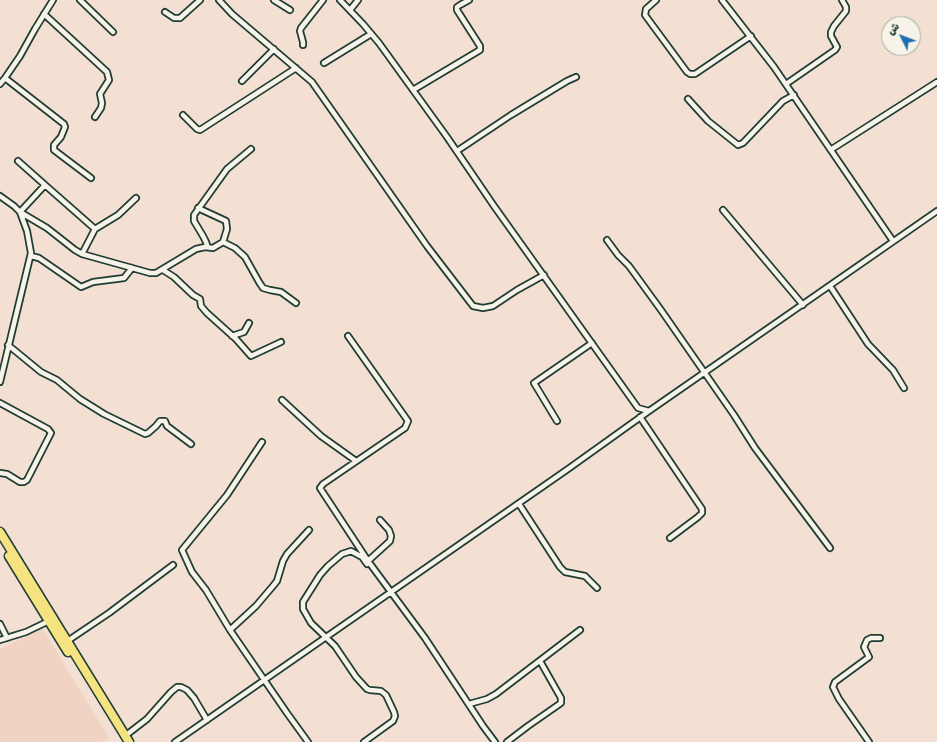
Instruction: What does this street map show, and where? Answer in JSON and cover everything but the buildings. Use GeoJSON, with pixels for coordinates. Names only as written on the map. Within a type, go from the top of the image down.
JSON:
{"type":"FeatureCollection","features":[{"type":"Feature","properties":{"kind":"highway"},"geometry":{"type":"LineString","coordinates":[[0,532],[65,643],[126,740]]}},
{"type":"Feature","properties":{"kind":"highway"},"geometry":{"type":"LineString","coordinates":[[0,542],[49,621],[65,643]]}},
{"type":"Feature","properties":{"kind":"street"},"geometry":{"type":"LineString","coordinates":[[0,84],[6,78],[20,56],[53,0]]}},
{"type":"Feature","properties":{"kind":"street"},"geometry":{"type":"LineString","coordinates":[[80,0],[113,32]]}},
{"type":"Feature","properties":{"kind":"street"},"geometry":{"type":"LineString","coordinates":[[165,12],[174,18],[180,18],[200,0]]}},
{"type":"Feature","properties":{"kind":"street"},"geometry":{"type":"LineString","coordinates":[[219,0],[232,14],[312,82],[423,241],[473,306],[483,308],[493,306],[513,292],[544,275]]}},
{"type":"Feature","properties":{"kind":"street"},"geometry":{"type":"LineString","coordinates":[[274,0],[290,10]]}},
{"type":"Feature","properties":{"kind":"street"},"geometry":{"type":"LineString","coordinates":[[303,45],[300,31],[301,28],[323,0]]}},
{"type":"Feature","properties":{"kind":"street"},"geometry":{"type":"LineString","coordinates":[[340,0],[372,34],[457,151],[638,408],[639,418],[702,509],[702,513],[698,517],[670,538]]}},
{"type":"Feature","properties":{"kind":"street"},"geometry":{"type":"LineString","coordinates":[[350,10],[358,0]]}},
{"type":"Feature","properties":{"kind":"street"},"geometry":{"type":"LineString","coordinates":[[413,90],[480,50],[480,46],[457,10],[457,7],[469,0]]}},
{"type":"Feature","properties":{"kind":"street"},"geometry":{"type":"LineString","coordinates":[[656,0],[646,9],[645,15],[690,74],[695,74],[751,36]]}},
{"type":"Feature","properties":{"kind":"street"},"geometry":{"type":"LineString","coordinates":[[722,0],[751,36],[794,95],[893,241]]}},
{"type":"Feature","properties":{"kind":"street"},"geometry":{"type":"LineString","coordinates":[[786,84],[835,50],[837,47],[831,36],[831,32],[846,12],[846,7],[842,0]]}},
{"type":"Feature","properties":{"kind":"street"},"geometry":{"type":"LineString","coordinates":[[44,14],[107,72],[109,80],[100,94],[102,104],[95,117]]}},
{"type":"Feature","properties":{"kind":"street"},"geometry":{"type":"LineString","coordinates":[[324,63],[372,34]]}},
{"type":"Feature","properties":{"kind":"street"},"geometry":{"type":"LineString","coordinates":[[242,81],[274,49]]}},
{"type":"Feature","properties":{"kind":"street"},"geometry":{"type":"LineString","coordinates":[[183,115],[200,130],[296,68]]}},
{"type":"Feature","properties":{"kind":"street"},"geometry":{"type":"LineString","coordinates":[[457,151],[511,115],[576,77]]}},
{"type":"Feature","properties":{"kind":"street"},"geometry":{"type":"LineString","coordinates":[[6,78],[64,124],[65,127],[63,132],[53,148],[91,178]]}},
{"type":"Feature","properties":{"kind":"street"},"geometry":{"type":"LineString","coordinates":[[832,149],[937,82]]}},
{"type":"Feature","properties":{"kind":"street"},"geometry":{"type":"LineString","coordinates":[[688,99],[708,121],[738,145],[743,143],[783,101],[794,95]]}},
{"type":"Feature","properties":{"kind":"street"},"geometry":{"type":"LineString","coordinates":[[205,247],[206,242],[193,218],[198,208],[227,169],[251,149]]}},
{"type":"Feature","properties":{"kind":"street"},"geometry":{"type":"LineString","coordinates":[[18,161],[95,229]]}},
{"type":"Feature","properties":{"kind":"street"},"geometry":{"type":"LineString","coordinates":[[20,212],[46,185]]}},
{"type":"Feature","properties":{"kind":"street"},"geometry":{"type":"LineString","coordinates":[[0,196],[20,212],[47,228],[69,246],[82,254],[156,273],[192,251],[205,247],[213,248],[223,242],[227,229],[226,221],[198,208]]}},
{"type":"Feature","properties":{"kind":"street"},"geometry":{"type":"LineString","coordinates":[[82,254],[95,229],[118,215],[136,198]]}},
{"type":"Feature","properties":{"kind":"street"},"geometry":{"type":"LineString","coordinates":[[723,210],[802,305]]}},
{"type":"Feature","properties":{"kind":"street"},"geometry":{"type":"LineString","coordinates":[[175,742],[519,504],[704,372],[937,211]]}},
{"type":"Feature","properties":{"kind":"street"},"geometry":{"type":"LineString","coordinates":[[0,382],[31,256],[27,231],[20,212]]}},
{"type":"Feature","properties":{"kind":"street"},"geometry":{"type":"LineString","coordinates":[[607,240],[618,255],[629,266],[665,315],[734,414],[755,448],[830,548]]}},
{"type":"Feature","properties":{"kind":"street"},"geometry":{"type":"LineString","coordinates":[[223,242],[235,248],[245,257],[254,270],[263,288],[281,292],[296,303]]}},
{"type":"Feature","properties":{"kind":"street"},"geometry":{"type":"LineString","coordinates":[[31,256],[39,258],[81,287],[93,282],[124,278],[132,268]]}},
{"type":"Feature","properties":{"kind":"street"},"geometry":{"type":"LineString","coordinates":[[162,270],[174,277],[193,295],[200,299],[202,306],[207,313],[251,356],[281,342]]}},
{"type":"Feature","properties":{"kind":"street"},"geometry":{"type":"LineString","coordinates":[[830,286],[868,344],[893,370],[904,388]]}},
{"type":"Feature","properties":{"kind":"street"},"geometry":{"type":"LineString","coordinates":[[232,336],[244,332],[248,328],[249,323]]}},
{"type":"Feature","properties":{"kind":"street"},"geometry":{"type":"LineString","coordinates":[[348,336],[408,421],[404,428],[323,484],[320,488],[368,561],[425,638],[495,742]]}},
{"type":"Feature","properties":{"kind":"street"},"geometry":{"type":"LineString","coordinates":[[557,421],[534,383],[592,343]]}},
{"type":"Feature","properties":{"kind":"street"},"geometry":{"type":"LineString","coordinates":[[8,345],[41,372],[57,380],[80,399],[104,414],[145,434],[148,433],[160,421],[165,421],[168,426],[191,444]]}},
{"type":"Feature","properties":{"kind":"street"},"geometry":{"type":"LineString","coordinates":[[282,400],[312,429],[356,461]]}},
{"type":"Feature","properties":{"kind":"street"},"geometry":{"type":"LineString","coordinates":[[0,403],[48,429],[51,433],[27,480],[20,482],[7,474],[0,473]]}},
{"type":"Feature","properties":{"kind":"street"},"geometry":{"type":"LineString","coordinates":[[638,408],[649,411]]}},
{"type":"Feature","properties":{"kind":"street"},"geometry":{"type":"LineString","coordinates":[[262,442],[227,495],[182,550],[192,572],[206,590],[230,630],[308,742]]}},
{"type":"Feature","properties":{"kind":"street"},"geometry":{"type":"LineString","coordinates":[[519,504],[560,567],[565,572],[585,576],[597,588]]}},
{"type":"Feature","properties":{"kind":"street"},"geometry":{"type":"LineString","coordinates":[[368,561],[390,541],[391,536],[389,530],[380,520]]}},
{"type":"Feature","properties":{"kind":"street"},"geometry":{"type":"LineString","coordinates":[[230,630],[256,606],[277,581],[283,561],[287,554],[309,530]]}},
{"type":"Feature","properties":{"kind":"street"},"geometry":{"type":"LineString","coordinates":[[364,742],[393,721],[395,716],[394,712],[384,692],[370,690],[367,688],[356,677],[335,646],[311,623],[303,609],[303,602],[324,570],[342,554],[351,551],[362,557],[391,593]]}},
{"type":"Feature","properties":{"kind":"street"},"geometry":{"type":"LineString","coordinates":[[65,643],[173,566]]}},
{"type":"Feature","properties":{"kind":"street"},"geometry":{"type":"LineString","coordinates":[[0,640],[26,632],[49,621]]}},
{"type":"Feature","properties":{"kind":"street"},"geometry":{"type":"LineString","coordinates":[[0,624],[6,638]]}},
{"type":"Feature","properties":{"kind":"street"},"geometry":{"type":"LineString","coordinates":[[469,704],[487,699],[580,630]]}},
{"type":"Feature","properties":{"kind":"street"},"geometry":{"type":"LineString","coordinates":[[869,742],[832,687],[835,682],[868,659],[869,655],[864,647],[867,640],[871,638],[880,638]]}},
{"type":"Feature","properties":{"kind":"street"},"geometry":{"type":"LineString","coordinates":[[507,742],[562,703],[561,698],[540,661]]}},
{"type":"Feature","properties":{"kind":"street"},"geometry":{"type":"LineString","coordinates":[[126,740],[177,687],[187,690],[194,698],[207,720]]}},
{"type":"Feature","properties":{"kind":"shaded area"},"geometry":{"type":"Polygon","coordinates":[[[43,629],[109,738],[101,742],[0,742],[0,649],[43,629]]]}}]}
